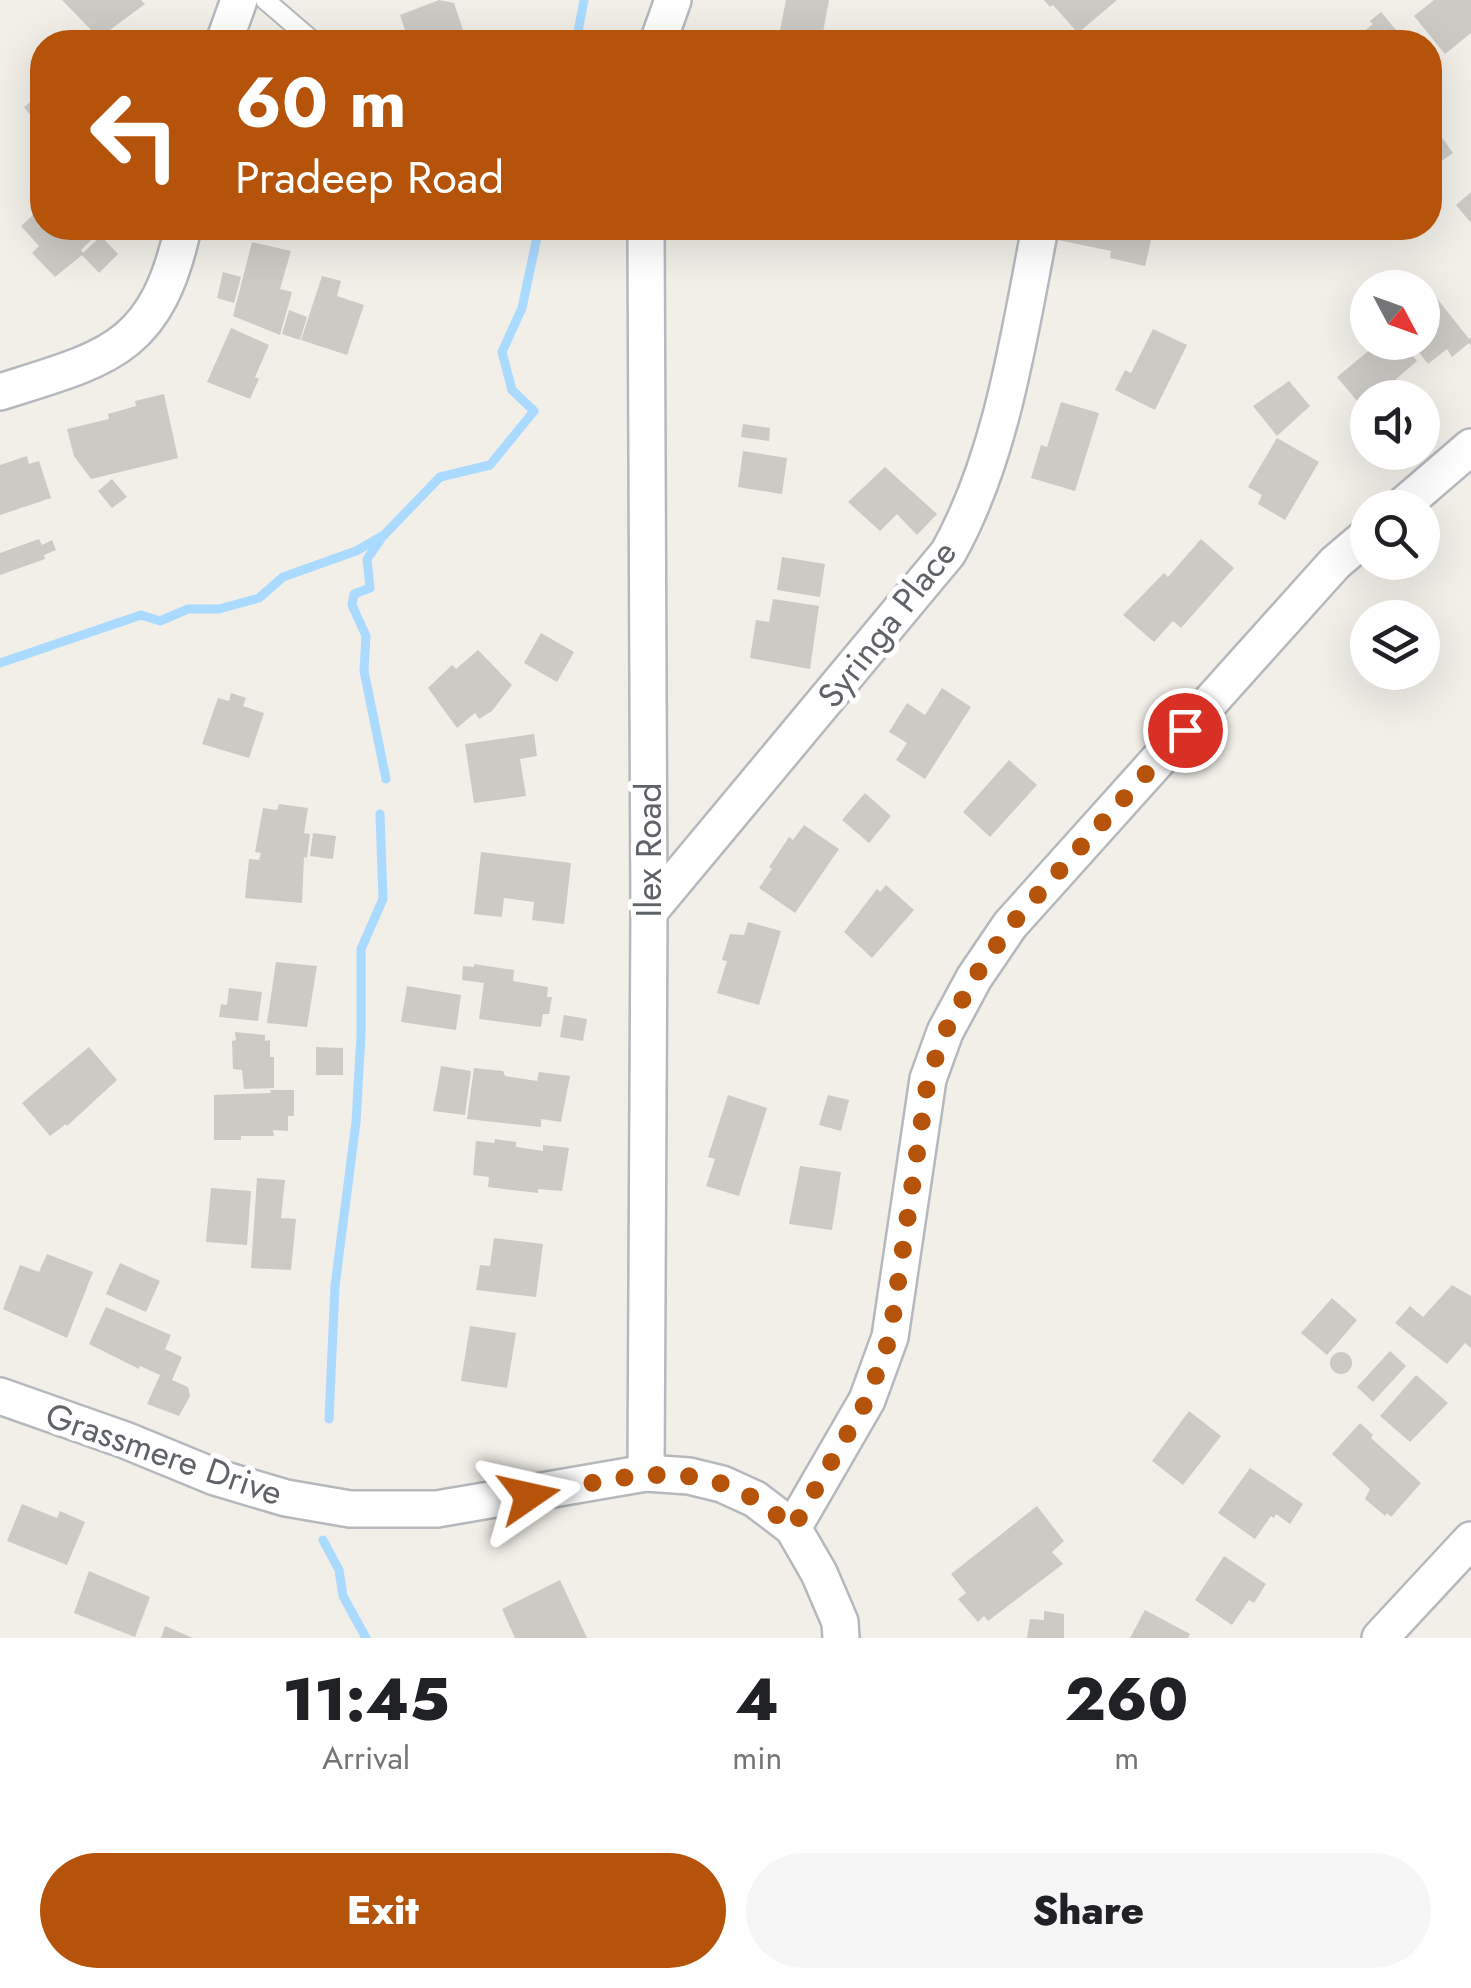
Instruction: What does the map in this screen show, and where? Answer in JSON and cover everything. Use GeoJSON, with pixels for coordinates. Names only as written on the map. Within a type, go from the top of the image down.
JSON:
{"type":"FeatureCollection","features":[{"type":"Feature","properties":{"kind":"street"},"geometry":{"type":"LineString","coordinates":[[228,30],[239,0]]}},
{"type":"Feature","properties":{"kind":"street"},"geometry":{"type":"LineString","coordinates":[[663,30],[674,0]]}},
{"type":"Feature","properties":{"kind":"street"},"geometry":{"type":"LineString","coordinates":[[0,392],[86,365],[115,351],[162,297],[179,240]]}},
{"type":"Feature","properties":{"kind":"street","name":"Ilex Road"},"geometry":{"type":"LineString","coordinates":[[646,240],[650,912],[646,1473]]}},
{"type":"Feature","properties":{"kind":"street","name":"Syringa Place"},"geometry":{"type":"LineString","coordinates":[[650,912],[948,553],[971,512],[985,471],[1038,240]]}},
{"type":"Feature","properties":{"kind":"street"},"geometry":{"type":"LineString","coordinates":[[1421,490],[1471,447]]}},
{"type":"Feature","properties":{"kind":"street"},"geometry":{"type":"LineString","coordinates":[[841,1638],[840,1622],[819,1573],[793,1528],[867,1400],[890,1337],[928,1079],[945,1032],[974,978],[1010,926],[1350,551]]}},
{"type":"Feature","properties":{"kind":"street","name":"Grassmere Drive"},"geometry":{"type":"LineString","coordinates":[[0,1396],[215,1477],[286,1498],[350,1510],[436,1509],[646,1473],[689,1476],[722,1484],[755,1499],[793,1528]]}},
{"type":"Feature","properties":{"kind":"street"},"geometry":{"type":"LineString","coordinates":[[1380,1638],[1471,1540]]}},
{"type":"Feature","properties":{"kind":"lane"},"geometry":{"type":"LineString","coordinates":[[265,0],[300,30]]}},
{"type":"Feature","properties":{"kind":"building"},"geometry":{"type":"Polygon","coordinates":[[[62,0],[141,0],[145,4],[110,30],[91,30],[62,0]]]}},
{"type":"Feature","properties":{"kind":"building"},"geometry":{"type":"Polygon","coordinates":[[[439,0],[454,3],[463,30],[405,30],[400,15],[439,0]]]}},
{"type":"Feature","properties":{"kind":"building"},"geometry":{"type":"Polygon","coordinates":[[[786,0],[829,0],[823,30],[780,30],[786,0]]]}},
{"type":"Feature","properties":{"kind":"building"},"geometry":{"type":"Polygon","coordinates":[[[1044,0],[1117,0],[1082,30],[1075,30],[1053,5],[1050,7],[1044,0]]]}},
{"type":"Feature","properties":{"kind":"building"},"geometry":{"type":"Polygon","coordinates":[[[1434,0],[1471,0],[1471,33],[1445,54],[1442,30],[1425,30],[1414,16],[1434,0]]]}},
{"type":"Feature","properties":{"kind":"building"},"geometry":{"type":"Polygon","coordinates":[[[1381,12],[1396,30],[1366,30],[1373,24],[1370,21],[1381,12]]]}},
{"type":"Feature","properties":{"kind":"building"},"geometry":{"type":"Polygon","coordinates":[[[1442,138],[1453,153],[1442,161],[1442,138]]]}},
{"type":"Feature","properties":{"kind":"building"},"geometry":{"type":"Polygon","coordinates":[[[1471,192],[1471,223],[1456,205],[1471,192]]]}},
{"type":"Feature","properties":{"kind":"building"},"geometry":{"type":"Polygon","coordinates":[[[30,218],[30,236],[21,226],[30,218]]]}},
{"type":"Feature","properties":{"kind":"building"},"geometry":{"type":"Polygon","coordinates":[[[34,240],[91,240],[81,250],[83,253],[97,240],[105,240],[118,254],[99,273],[82,255],[55,277],[32,253],[39,246],[34,240]]]}},
{"type":"Feature","properties":{"kind":"building"},"geometry":{"type":"Polygon","coordinates":[[[1058,240],[1151,240],[1145,266],[1110,258],[1111,251],[1058,240]]]}},
{"type":"Feature","properties":{"kind":"building"},"geometry":{"type":"Polygon","coordinates":[[[252,242],[291,251],[280,289],[292,292],[280,335],[233,316],[252,242]]]}},
{"type":"Feature","properties":{"kind":"building"},"geometry":{"type":"Polygon","coordinates":[[[223,272],[241,277],[234,303],[217,298],[223,272]]]}},
{"type":"Feature","properties":{"kind":"building"},"geometry":{"type":"Polygon","coordinates":[[[322,276],[341,281],[337,296],[364,305],[347,355],[301,340],[322,276]]]}},
{"type":"Feature","properties":{"kind":"building"},"geometry":{"type":"Polygon","coordinates":[[[1440,302],[1471,337],[1471,346],[1469,343],[1452,357],[1447,349],[1440,355],[1440,302]]]}},
{"type":"Feature","properties":{"kind":"building"},"geometry":{"type":"Polygon","coordinates":[[[289,310],[307,317],[300,340],[282,334],[289,310]]]}},
{"type":"Feature","properties":{"kind":"building"},"geometry":{"type":"Polygon","coordinates":[[[231,328],[269,345],[250,399],[207,382],[231,328]]]}},
{"type":"Feature","properties":{"kind":"building"},"geometry":{"type":"Polygon","coordinates":[[[1153,329],[1187,345],[1155,410],[1115,390],[1125,370],[1131,373],[1153,329]]]}},
{"type":"Feature","properties":{"kind":"building"},"geometry":{"type":"Polygon","coordinates":[[[1358,360],[1417,361],[1397,380],[1350,380],[1350,393],[1337,377],[1358,360]]]}},
{"type":"Feature","properties":{"kind":"building"},"geometry":{"type":"Polygon","coordinates":[[[1289,381],[1310,406],[1277,436],[1253,406],[1289,381]]]}},
{"type":"Feature","properties":{"kind":"building"},"geometry":{"type":"Polygon","coordinates":[[[164,394],[178,458],[91,479],[74,456],[67,429],[109,419],[108,414],[136,406],[135,401],[164,394]]]}},
{"type":"Feature","properties":{"kind":"building"},"geometry":{"type":"Polygon","coordinates":[[[1061,402],[1099,413],[1075,491],[1031,478],[1041,445],[1047,447],[1061,402]]]}},
{"type":"Feature","properties":{"kind":"building"},"geometry":{"type":"Polygon","coordinates":[[[743,424],[770,428],[769,441],[741,437],[743,424]]]}},
{"type":"Feature","properties":{"kind":"building"},"geometry":{"type":"Polygon","coordinates":[[[1277,438],[1319,462],[1285,520],[1258,504],[1262,495],[1248,487],[1277,438]]]}},
{"type":"Feature","properties":{"kind":"building"},"geometry":{"type":"Polygon","coordinates":[[[743,451],[787,458],[782,494],[738,487],[743,451]]]}},
{"type":"Feature","properties":{"kind":"building"},"geometry":{"type":"Polygon","coordinates":[[[27,456],[29,464],[39,461],[51,498],[0,515],[0,465],[27,456]]]}},
{"type":"Feature","properties":{"kind":"building"},"geometry":{"type":"Polygon","coordinates":[[[885,467],[937,514],[917,535],[897,514],[880,531],[848,502],[885,467]]]}},
{"type":"Feature","properties":{"kind":"building"},"geometry":{"type":"Polygon","coordinates":[[[112,479],[127,497],[112,508],[98,491],[112,479]]]}},
{"type":"Feature","properties":{"kind":"building"},"geometry":{"type":"Polygon","coordinates":[[[39,539],[42,545],[52,540],[56,550],[44,555],[45,559],[0,575],[0,553],[39,539]]]}},
{"type":"Feature","properties":{"kind":"building"},"geometry":{"type":"Polygon","coordinates":[[[1201,539],[1234,568],[1181,628],[1173,621],[1154,642],[1123,615],[1164,573],[1168,577],[1201,539]]]}},
{"type":"Feature","properties":{"kind":"building"},"geometry":{"type":"Polygon","coordinates":[[[782,557],[825,564],[820,597],[777,590],[782,557]]]}},
{"type":"Feature","properties":{"kind":"building"},"geometry":{"type":"Polygon","coordinates":[[[773,599],[819,606],[810,669],[750,658],[756,620],[769,622],[773,599]]]}},
{"type":"Feature","properties":{"kind":"building"},"geometry":{"type":"Polygon","coordinates":[[[541,633],[574,652],[557,682],[524,663],[541,633]]]}},
{"type":"Feature","properties":{"kind":"building"},"geometry":{"type":"Polygon","coordinates":[[[478,650],[512,685],[492,711],[479,719],[475,713],[457,728],[428,688],[452,665],[456,669],[478,650]]]}},
{"type":"Feature","properties":{"kind":"building"},"geometry":{"type":"Polygon","coordinates":[[[942,688],[971,707],[925,779],[896,760],[907,743],[889,732],[907,703],[925,715],[942,688]]]}},
{"type":"Feature","properties":{"kind":"building"},"geometry":{"type":"Polygon","coordinates":[[[231,693],[246,698],[243,706],[264,713],[249,758],[202,744],[218,698],[229,701],[231,693]]]}},
{"type":"Feature","properties":{"kind":"building"},"geometry":{"type":"Polygon","coordinates":[[[534,734],[537,756],[520,759],[526,796],[474,803],[465,744],[534,734]]]}},
{"type":"Feature","properties":{"kind":"building"},"geometry":{"type":"Polygon","coordinates":[[[1009,760],[1037,785],[990,837],[963,812],[1009,760]]]}},
{"type":"Feature","properties":{"kind":"building"},"geometry":{"type":"Polygon","coordinates":[[[865,793],[891,816],[869,843],[842,820],[865,793]]]}},
{"type":"Feature","properties":{"kind":"building"},"geometry":{"type":"Polygon","coordinates":[[[279,804],[308,808],[304,833],[310,834],[307,858],[304,857],[302,903],[245,898],[249,859],[259,860],[261,853],[255,852],[263,808],[277,810],[279,804]]]}},
{"type":"Feature","properties":{"kind":"building"},"geometry":{"type":"Polygon","coordinates":[[[804,825],[839,849],[795,913],[759,888],[789,837],[793,840],[804,825]]]}},
{"type":"Feature","properties":{"kind":"building"},"geometry":{"type":"Polygon","coordinates":[[[313,833],[336,836],[333,859],[310,856],[313,833]]]}},
{"type":"Feature","properties":{"kind":"building"},"geometry":{"type":"Polygon","coordinates":[[[481,852],[571,863],[564,924],[532,920],[534,902],[504,898],[502,917],[474,914],[481,852]]]}},
{"type":"Feature","properties":{"kind":"building"},"geometry":{"type":"Polygon","coordinates":[[[886,885],[914,910],[872,958],[844,932],[877,889],[880,892],[886,885]]]}},
{"type":"Feature","properties":{"kind":"building"},"geometry":{"type":"Polygon","coordinates":[[[748,922],[781,931],[759,1005],[717,993],[730,934],[744,935],[748,922]]]}},
{"type":"Feature","properties":{"kind":"building"},"geometry":{"type":"Polygon","coordinates":[[[276,962],[317,966],[307,1027],[267,1023],[276,962]]]}},
{"type":"Feature","properties":{"kind":"building"},"geometry":{"type":"Polygon","coordinates":[[[463,966],[514,970],[513,981],[548,987],[547,997],[552,997],[549,1014],[543,1014],[541,1027],[479,1019],[484,983],[462,980],[463,966]]]}},
{"type":"Feature","properties":{"kind":"building"},"geometry":{"type":"Polygon","coordinates":[[[407,986],[461,995],[456,1030],[401,1022],[407,986]]]}},
{"type":"Feature","properties":{"kind":"building"},"geometry":{"type":"Polygon","coordinates":[[[229,988],[262,992],[258,1021],[219,1017],[221,1004],[227,1005],[229,988]]]}},
{"type":"Feature","properties":{"kind":"building"},"geometry":{"type":"Polygon","coordinates":[[[564,1015],[587,1019],[583,1041],[560,1037],[564,1015]]]}},
{"type":"Feature","properties":{"kind":"building"},"geometry":{"type":"Polygon","coordinates":[[[235,1032],[265,1035],[265,1041],[270,1040],[274,1088],[244,1089],[242,1070],[233,1069],[235,1032]]]}},
{"type":"Feature","properties":{"kind":"building"},"geometry":{"type":"Polygon","coordinates":[[[89,1047],[117,1080],[67,1126],[50,1136],[22,1103],[89,1047]]]}},
{"type":"Feature","properties":{"kind":"building"},"geometry":{"type":"Polygon","coordinates":[[[316,1047],[343,1048],[343,1075],[316,1075],[316,1047]]]}},
{"type":"Feature","properties":{"kind":"building"},"geometry":{"type":"Polygon","coordinates":[[[441,1066],[471,1071],[465,1115],[433,1111],[441,1066]]]}},
{"type":"Feature","properties":{"kind":"building"},"geometry":{"type":"Polygon","coordinates":[[[474,1068],[537,1081],[539,1072],[570,1076],[561,1122],[541,1119],[541,1127],[467,1119],[474,1068]]]}},
{"type":"Feature","properties":{"kind":"building"},"geometry":{"type":"Polygon","coordinates":[[[270,1090],[294,1090],[294,1116],[288,1116],[288,1131],[273,1130],[274,1136],[214,1140],[214,1095],[271,1093],[270,1090]]]}},
{"type":"Feature","properties":{"kind":"building"},"geometry":{"type":"Polygon","coordinates":[[[728,1095],[767,1108],[739,1196],[706,1186],[715,1159],[708,1157],[728,1095]]]}},
{"type":"Feature","properties":{"kind":"building"},"geometry":{"type":"Polygon","coordinates":[[[828,1095],[849,1100],[841,1131],[819,1125],[828,1095]]]}},
{"type":"Feature","properties":{"kind":"building"},"geometry":{"type":"Polygon","coordinates":[[[495,1139],[543,1151],[543,1145],[569,1148],[562,1191],[538,1189],[538,1193],[488,1187],[489,1177],[473,1175],[476,1141],[494,1143],[495,1139]]]}},
{"type":"Feature","properties":{"kind":"building"},"geometry":{"type":"Polygon","coordinates":[[[800,1166],[841,1172],[832,1230],[789,1224],[800,1166]]]}},
{"type":"Feature","properties":{"kind":"building"},"geometry":{"type":"Polygon","coordinates":[[[257,1178],[285,1180],[281,1218],[296,1219],[291,1270],[251,1268],[257,1178]]]}},
{"type":"Feature","properties":{"kind":"building"},"geometry":{"type":"Polygon","coordinates":[[[211,1188],[251,1191],[247,1245],[206,1242],[211,1188]]]}},
{"type":"Feature","properties":{"kind":"building"},"geometry":{"type":"Polygon","coordinates":[[[494,1238],[543,1244],[536,1297],[476,1290],[480,1265],[490,1266],[494,1238]]]}},
{"type":"Feature","properties":{"kind":"building"},"geometry":{"type":"Polygon","coordinates":[[[47,1254],[93,1272],[67,1338],[3,1309],[20,1265],[39,1272],[47,1254]]]}},
{"type":"Feature","properties":{"kind":"building"},"geometry":{"type":"Polygon","coordinates":[[[120,1263],[160,1281],[146,1312],[106,1294],[120,1263]]]}},
{"type":"Feature","properties":{"kind":"building"},"geometry":{"type":"Polygon","coordinates":[[[1452,1285],[1471,1296],[1471,1348],[1465,1343],[1447,1364],[1395,1323],[1410,1306],[1423,1317],[1452,1285]]]}},
{"type":"Feature","properties":{"kind":"building"},"geometry":{"type":"Polygon","coordinates":[[[1332,1298],[1357,1320],[1327,1355],[1301,1333],[1332,1298]]]}},
{"type":"Feature","properties":{"kind":"building"},"geometry":{"type":"Polygon","coordinates":[[[106,1307],[171,1335],[165,1349],[182,1357],[172,1380],[188,1387],[190,1396],[179,1416],[147,1404],[160,1375],[89,1344],[106,1307]]]}},
{"type":"Feature","properties":{"kind":"building"},"geometry":{"type":"Polygon","coordinates":[[[470,1326],[516,1333],[507,1388],[461,1381],[470,1326]]]}},
{"type":"Feature","properties":{"kind":"building"},"geometry":{"type":"Polygon","coordinates":[[[1390,1351],[1406,1366],[1373,1402],[1357,1387],[1390,1351]]]}},
{"type":"Feature","properties":{"kind":"building"},"geometry":{"type":"Polygon","coordinates":[[[1337,1352],[1345,1352],[1352,1363],[1345,1374],[1337,1374],[1330,1367],[1330,1359],[1337,1352]]]}},
{"type":"Feature","properties":{"kind":"building"},"geometry":{"type":"Polygon","coordinates":[[[1416,1375],[1448,1403],[1410,1442],[1380,1416],[1416,1375]]]}},
{"type":"Feature","properties":{"kind":"building"},"geometry":{"type":"Polygon","coordinates":[[[1189,1411],[1221,1436],[1183,1485],[1152,1461],[1189,1411]]]}},
{"type":"Feature","properties":{"kind":"building"},"geometry":{"type":"Polygon","coordinates":[[[1360,1423],[1421,1483],[1391,1517],[1365,1499],[1370,1489],[1332,1454],[1360,1423]]]}},
{"type":"Feature","properties":{"kind":"building"},"geometry":{"type":"Polygon","coordinates":[[[1250,1468],[1303,1504],[1290,1524],[1276,1514],[1271,1516],[1255,1539],[1218,1513],[1250,1468]]]}},
{"type":"Feature","properties":{"kind":"building"},"geometry":{"type":"Polygon","coordinates":[[[22,1504],[57,1518],[60,1511],[85,1522],[67,1565],[7,1541],[22,1504]]]}},
{"type":"Feature","properties":{"kind":"building"},"geometry":{"type":"Polygon","coordinates":[[[1037,1506],[1064,1541],[1052,1552],[1063,1564],[988,1621],[984,1616],[978,1622],[958,1599],[966,1593],[951,1574],[1037,1506]]]}},
{"type":"Feature","properties":{"kind":"building"},"geometry":{"type":"Polygon","coordinates":[[[1224,1556],[1266,1584],[1232,1625],[1195,1600],[1224,1556]]]}},
{"type":"Feature","properties":{"kind":"building"},"geometry":{"type":"Polygon","coordinates":[[[89,1571],[150,1597],[135,1637],[74,1613],[89,1571]]]}},
{"type":"Feature","properties":{"kind":"building"},"geometry":{"type":"Polygon","coordinates":[[[560,1580],[587,1638],[515,1638],[502,1609],[560,1580]]]}},
{"type":"Feature","properties":{"kind":"building"},"geometry":{"type":"Polygon","coordinates":[[[1145,1610],[1190,1634],[1188,1638],[1130,1638],[1145,1610]]]}},
{"type":"Feature","properties":{"kind":"building"},"geometry":{"type":"Polygon","coordinates":[[[1044,1611],[1064,1614],[1064,1638],[1027,1638],[1030,1619],[1044,1620],[1044,1611]]]}},
{"type":"Feature","properties":{"kind":"building"},"geometry":{"type":"Polygon","coordinates":[[[165,1626],[193,1638],[161,1638],[165,1626]]]}},
{"type":"Feature","properties":{"kind":"waterway"},"geometry":{"type":"LineString","coordinates":[[578,30],[584,0]]}},
{"type":"Feature","properties":{"kind":"waterway"},"geometry":{"type":"LineString","coordinates":[[0,663],[141,615],[160,621],[188,609],[219,609],[259,598],[283,577],[356,551],[384,535],[440,477],[490,465],[534,411],[512,390],[502,352],[522,308],[536,240]]}},
{"type":"Feature","properties":{"kind":"waterway"},"geometry":{"type":"LineString","coordinates":[[381,539],[367,559],[370,588],[354,594],[352,605],[366,636],[364,671],[386,779]]}},
{"type":"Feature","properties":{"kind":"waterway"},"geometry":{"type":"LineString","coordinates":[[329,1419],[335,1286],[356,1122],[361,949],[383,899],[380,814]]}},
{"type":"Feature","properties":{"kind":"waterway"},"geometry":{"type":"LineString","coordinates":[[323,1540],[339,1570],[343,1596],[366,1638]]}},
{"type":"Feature","properties":{"kind":"route"},"geometry":{"type":"LineString","coordinates":[[529,1496],[646,1473],[689,1476],[722,1484],[755,1499],[793,1528],[867,1400],[890,1337],[928,1079],[945,1032],[974,978],[1010,926],[1185,730]]}}]}
